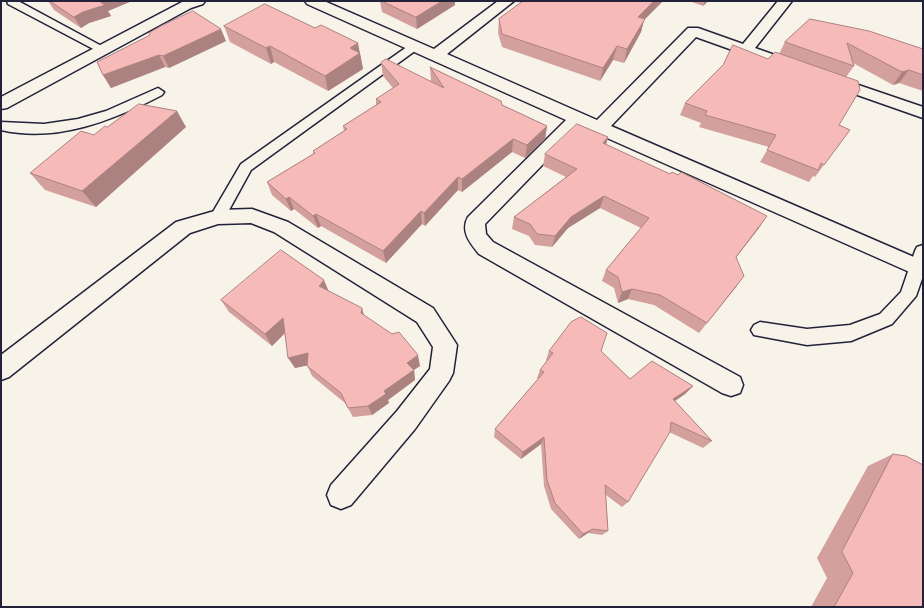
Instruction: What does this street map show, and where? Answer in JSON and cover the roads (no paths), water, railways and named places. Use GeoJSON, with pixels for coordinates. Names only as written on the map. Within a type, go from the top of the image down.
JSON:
{"type":"FeatureCollection","features":[{"type":"Feature","properties":{"kind":"street"},"geometry":{"type":"LineString","coordinates":[[1,104],[186,5],[198,1]]}},
{"type":"Feature","properties":{"kind":"street"},"geometry":{"type":"LineString","coordinates":[[436,55],[507,1]]}},
{"type":"Feature","properties":{"kind":"street"},"geometry":{"type":"LineString","coordinates":[[746,50],[785,1]]}},
{"type":"Feature","properties":{"kind":"street"},"geometry":{"type":"LineString","coordinates":[[319,2],[415,46],[920,269]]}},
{"type":"Feature","properties":{"kind":"street"},"geometry":{"type":"LineString","coordinates":[[600,127],[693,31],[923,114]]}},
{"type":"Feature","properties":{"kind":"street"},"geometry":{"type":"LineString","coordinates":[[578,118],[475,222],[476,236],[486,248],[731,385]]}},
{"type":"Feature","properties":{"kind":"street"},"geometry":{"type":"LineString","coordinates":[[1,369],[183,227],[218,217],[252,216],[281,227],[425,315],[445,345],[441,373],[406,420],[341,495]]}},
{"type":"Feature","properties":{"kind":"lane"},"geometry":{"type":"LineString","coordinates":[[12,2],[103,50]]}},
{"type":"Feature","properties":{"kind":"lane"},"geometry":{"type":"LineString","coordinates":[[218,217],[246,168],[415,46]]}},
{"type":"Feature","properties":{"kind":"lane"},"geometry":{"type":"LineString","coordinates":[[1,126],[42,129],[84,123],[124,110],[158,92]]}},
{"type":"Feature","properties":{"kind":"lane"},"geometry":{"type":"LineString","coordinates":[[760,330],[808,337],[850,333],[886,318],[908,296],[920,269],[923,251]]}}]}
